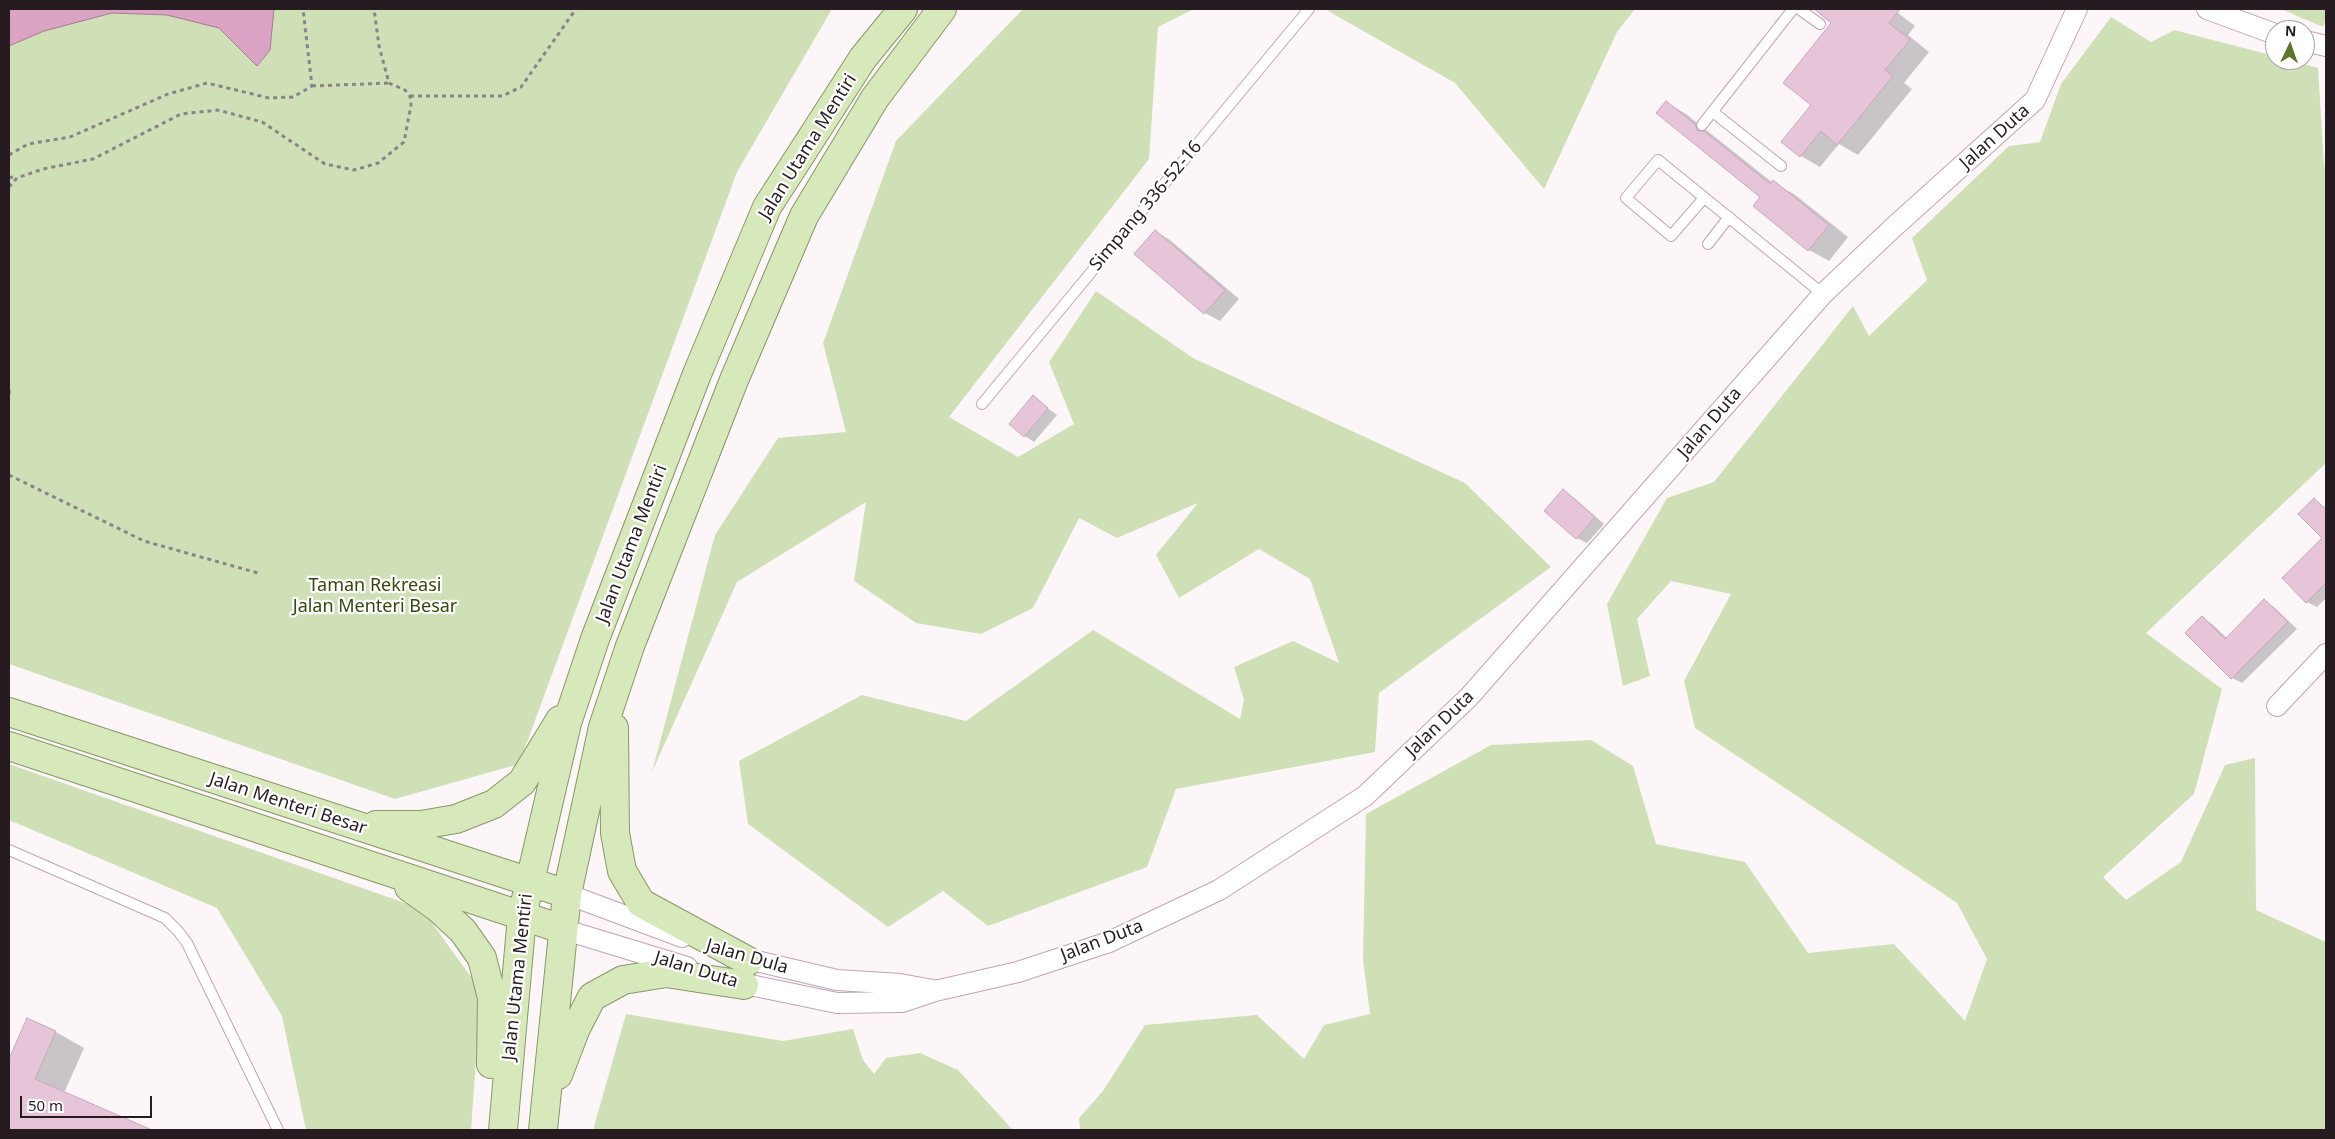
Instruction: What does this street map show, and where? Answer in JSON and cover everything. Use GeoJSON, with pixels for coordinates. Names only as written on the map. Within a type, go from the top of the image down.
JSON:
{"type":"FeatureCollection","features":[{"type":"Feature","properties":{"kind":"main road","name":"Jalan Utama Mentiri"},"geometry":{"type":"LineString","coordinates":[[503,1130],[522,916],[567,723],[595,639],[698,374],[766,207],[863,58],[904,9]]}},
{"type":"Feature","properties":{"kind":"main road","name":"Jalan Utama Mentiri"},"geometry":{"type":"LineString","coordinates":[[544,1120],[567,894],[603,727],[630,646],[734,380],[804,216],[875,98],[942,9]]}},
{"type":"Feature","properties":{"kind":"main road"},"geometry":{"type":"LineString","coordinates":[[352,825],[421,825],[456,819],[494,804],[522,782],[578,688]]}},
{"type":"Feature","properties":{"kind":"main road"},"geometry":{"type":"LineString","coordinates":[[614,694],[615,832],[622,871],[641,903],[746,973]]}},
{"type":"Feature","properties":{"kind":"main road","name":"Jalan Menteri Besar"},"geometry":{"type":"LineString","coordinates":[[9,712],[567,894]]}},
{"type":"Feature","properties":{"kind":"main road","name":"Jalan Menteri Besar"},"geometry":{"type":"LineString","coordinates":[[9,746],[562,929]]}},
{"type":"Feature","properties":{"kind":"main road"},"geometry":{"type":"LineString","coordinates":[[390,873],[436,907],[462,931],[482,958],[492,998],[488,1130]]}},
{"type":"Feature","properties":{"kind":"main road"},"geometry":{"type":"LineString","coordinates":[[544,1120],[576,1028],[592,997],[624,980],[666,973],[746,973]]}},
{"type":"Feature","properties":{"kind":"street","name":"Jalan Duta"},"geometry":{"type":"LineString","coordinates":[[934,991],[1018,972],[1109,942],[1219,890],[1364,796],[1469,697],[1823,294],[1896,225],[2036,100],[2077,9]]}},
{"type":"Feature","properties":{"kind":"street"},"geometry":{"type":"LineString","coordinates":[[2207,9],[2265,30]]}},
{"type":"Feature","properties":{"kind":"street"},"geometry":{"type":"LineString","coordinates":[[2277,706],[2326,654]]}},
{"type":"Feature","properties":{"kind":"street","name":"Jalan Dula"},"geometry":{"type":"LineString","coordinates":[[567,894],[746,973],[900,984],[934,991]]}},
{"type":"Feature","properties":{"kind":"street","name":"Jalan Duta"},"geometry":{"type":"LineString","coordinates":[[562,929],[746,973]]}},
{"type":"Feature","properties":{"kind":"lane","name":"Simpang 336-52-16"},"geometry":{"type":"LineString","coordinates":[[982,404],[1310,9]]}},
{"type":"Feature","properties":{"kind":"lane"},"geometry":{"type":"LineString","coordinates":[[1702,126],[1793,9]]}},
{"type":"Feature","properties":{"kind":"lane"},"geometry":{"type":"LineString","coordinates":[[1799,9],[1820,24]]}},
{"type":"Feature","properties":{"kind":"lane"},"geometry":{"type":"LineString","coordinates":[[1713,112],[1781,166]]}},
{"type":"Feature","properties":{"kind":"lane"},"geometry":{"type":"LineString","coordinates":[[1704,198],[1671,236],[1626,198],[1658,160],[1823,294]]}},
{"type":"Feature","properties":{"kind":"lane"},"geometry":{"type":"LineString","coordinates":[[1708,244],[1729,217]]}},
{"type":"Feature","properties":{"kind":"lane"},"geometry":{"type":"LineString","coordinates":[[9,850],[165,918],[178,931],[187,943],[278,1130]]}},
{"type":"Feature","properties":{"kind":"path"},"geometry":{"type":"LineString","coordinates":[[303,9],[312,86]]}},
{"type":"Feature","properties":{"kind":"path"},"geometry":{"type":"LineString","coordinates":[[374,9],[379,46],[389,83]]}},
{"type":"Feature","properties":{"kind":"path"},"geometry":{"type":"LineString","coordinates":[[410,96],[502,96],[521,86],[576,9]]}},
{"type":"Feature","properties":{"kind":"path"},"geometry":{"type":"LineString","coordinates":[[9,155],[28,144],[70,137],[168,94],[208,83],[269,98],[293,97],[312,86],[389,83],[405,90],[410,96],[411,105],[404,142],[378,163],[354,170],[325,164],[262,122],[218,110],[181,114],[93,159],[43,169],[17,178],[9,187]]}},
{"type":"Feature","properties":{"kind":"path"},"geometry":{"type":"LineString","coordinates":[[9,176],[17,178]]}},
{"type":"Feature","properties":{"kind":"path"},"geometry":{"type":"LineString","coordinates":[[9,475],[144,541],[258,573]]}},
{"type":"Feature","properties":{"kind":"green space","name":"Taman Rekreasi Jalan Menteri Besar"},"geometry":{"type":"Polygon","coordinates":[[[9,9],[832,9],[737,172],[519,764],[395,799],[9,664],[9,9]]]}},
{"type":"Feature","properties":{"kind":"green space"},"geometry":{"type":"Polygon","coordinates":[[[1023,9],[1194,9],[1158,27],[1149,159],[949,417],[1018,457],[1074,424],[1049,362],[1096,291],[1193,358],[1465,483],[1551,567],[1379,693],[1375,752],[1176,789],[1147,867],[988,926],[943,891],[888,927],[748,824],[739,761],[862,695],[966,721],[1093,630],[1240,719],[1244,700],[1234,667],[1293,641],[1339,663],[1310,579],[1259,549],[1179,598],[1156,555],[1198,503],[1117,538],[1079,518],[1033,608],[981,634],[916,623],[854,581],[866,502],[737,582],[652,772],[715,535],[778,438],[846,432],[823,343],[896,141],[1023,9]]]}},
{"type":"Feature","properties":{"kind":"green space"},"geometry":{"type":"Polygon","coordinates":[[[1330,9],[1635,9],[1617,32],[1544,189],[1455,83],[1328,11],[1330,9]]]}},
{"type":"Feature","properties":{"kind":"green space"},"geometry":{"type":"Polygon","coordinates":[[[2281,9],[2326,9],[2323,27],[2315,24],[2315,20],[2307,20],[2281,9]]]}},
{"type":"Feature","properties":{"kind":"green space"},"geometry":{"type":"Polygon","coordinates":[[[2111,17],[2151,42],[2174,30],[2265,53],[2265,70],[2315,70],[2315,67],[2318,68],[2324,165],[2326,171],[2326,463],[2146,633],[2222,689],[2194,794],[2103,877],[2126,900],[2181,862],[2225,765],[2255,758],[2256,910],[2326,942],[2326,1130],[1080,1130],[1079,1118],[1103,1091],[1145,1025],[1257,1015],[1304,1059],[1324,1025],[1370,1014],[1363,960],[1366,814],[1491,745],[1591,740],[1633,766],[1656,844],[1745,862],[1808,953],[1894,944],[1965,1021],[1987,959],[1957,903],[1695,728],[1684,681],[1731,594],[1671,581],[1637,619],[1650,676],[1623,686],[1607,604],[1667,498],[1714,482],[1853,306],[1869,336],[1927,280],[1912,238],[2009,146],[2040,142],[2061,84],[2111,17]]]}},
{"type":"Feature","properties":{"kind":"green space"},"geometry":{"type":"Polygon","coordinates":[[[9,764],[422,909],[481,991],[471,1130],[306,1130],[282,1016],[217,908],[9,820],[9,764]]]}},
{"type":"Feature","properties":{"kind":"green space"},"geometry":{"type":"Polygon","coordinates":[[[626,1014],[783,1041],[853,1029],[863,1060],[874,1074],[886,1058],[920,1053],[958,1070],[1013,1130],[593,1130],[626,1014]]]}},
{"type":"Feature","properties":{"kind":"shaded area"},"geometry":{"type":"Polygon","coordinates":[[[9,9],[274,9],[270,50],[257,66],[219,28],[167,15],[112,13],[44,31],[9,46],[9,9]]]}},
{"type":"Feature","properties":{"kind":"building"},"geometry":{"type":"Polygon","coordinates":[[[1814,9],[1900,9],[1889,23],[1910,40],[1885,70],[1893,76],[1837,145],[1821,131],[1800,157],[1781,142],[1811,105],[1783,83],[1831,23],[1814,9]]]}},
{"type":"Feature","properties":{"kind":"building"},"geometry":{"type":"Polygon","coordinates":[[[1666,101],[1695,124],[1698,131],[1704,131],[1770,184],[1773,180],[1829,225],[1808,251],[1753,206],[1760,197],[1656,113],[1666,101]]]}},
{"type":"Feature","properties":{"kind":"building"},"geometry":{"type":"Polygon","coordinates":[[[1155,230],[1225,290],[1204,314],[1134,254],[1155,230]]]}},
{"type":"Feature","properties":{"kind":"building"},"geometry":{"type":"Polygon","coordinates":[[[1033,395],[1048,408],[1024,437],[1009,424],[1033,395]]]}},
{"type":"Feature","properties":{"kind":"building"},"geometry":{"type":"Polygon","coordinates":[[[1563,489],[1595,517],[1576,539],[1544,511],[1563,489]]]}},
{"type":"Feature","properties":{"kind":"building"},"geometry":{"type":"Polygon","coordinates":[[[2314,498],[2326,510],[2326,583],[2306,603],[2282,578],[2322,538],[2298,514],[2314,498]]]}},
{"type":"Feature","properties":{"kind":"building"},"geometry":{"type":"Polygon","coordinates":[[[2264,599],[2288,622],[2231,679],[2185,633],[2202,616],[2225,639],[2264,599]]]}},
{"type":"Feature","properties":{"kind":"building"},"geometry":{"type":"Polygon","coordinates":[[[27,1018],[56,1031],[35,1079],[152,1130],[9,1130],[9,1059],[27,1018]]]}}]}
